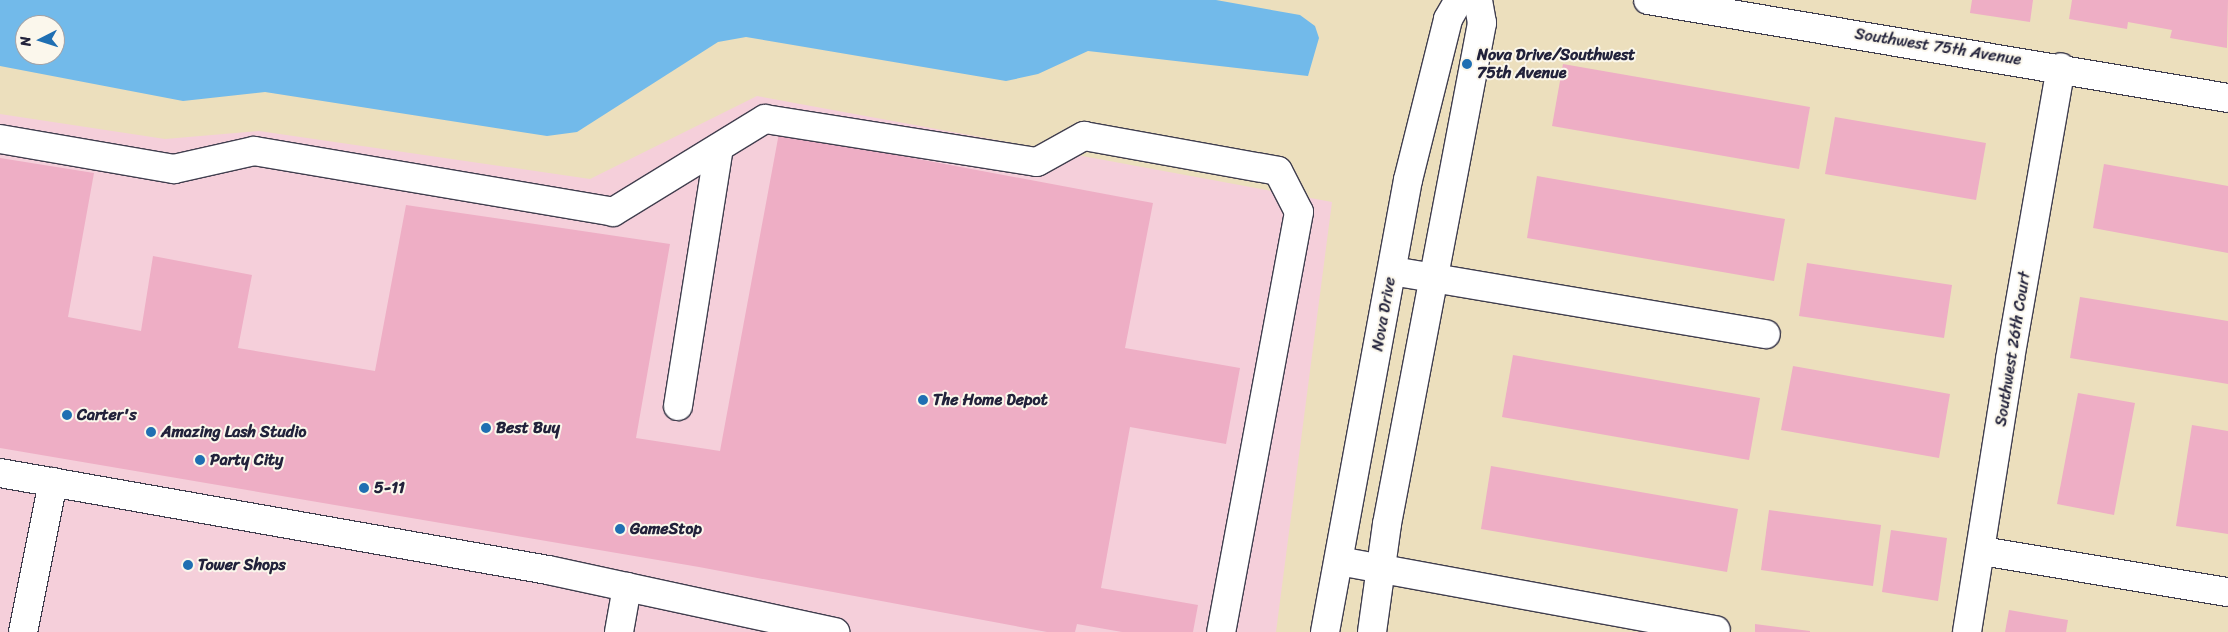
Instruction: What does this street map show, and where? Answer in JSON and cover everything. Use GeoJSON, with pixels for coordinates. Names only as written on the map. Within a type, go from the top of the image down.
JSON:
{"type":"FeatureCollection","features":[{"type":"Feature","properties":{"kind":"street","name":"Nova Drive"},"geometry":{"type":"LineString","coordinates":[[1323,626],[1339,561],[1408,180],[1446,28],[1459,0]]}},
{"type":"Feature","properties":{"kind":"street"},"geometry":{"type":"LineString","coordinates":[[1372,632],[1381,567],[1433,278],[1482,23],[1478,0]]}},
{"type":"Feature","properties":{"kind":"street","name":"Southwest 75th Avenue"},"geometry":{"type":"LineString","coordinates":[[1648,0],[2061,67],[2228,98]]}},
{"type":"Feature","properties":{"kind":"street","name":"Southwest 26th Court"},"geometry":{"type":"LineString","coordinates":[[1967,632],[1982,551],[2010,360],[2061,67]]}},
{"type":"Feature","properties":{"kind":"street"},"geometry":{"type":"LineString","coordinates":[[0,139],[174,169],[254,150],[613,212],[765,119],[1037,162],[1084,136],[1278,170],[1299,212],[1221,632]]}},
{"type":"Feature","properties":{"kind":"street"},"geometry":{"type":"LineString","coordinates":[[678,406],[719,148]]}},
{"type":"Feature","properties":{"kind":"street"},"geometry":{"type":"LineString","coordinates":[[1392,272],[1766,334]]}},
{"type":"Feature","properties":{"kind":"street"},"geometry":{"type":"LineString","coordinates":[[0,473],[548,570],[835,632]]}},
{"type":"Feature","properties":{"kind":"street"},"geometry":{"type":"LineString","coordinates":[[24,632],[53,482]]}},
{"type":"Feature","properties":{"kind":"street"},"geometry":{"type":"LineString","coordinates":[[1982,551],[2228,592]]}},
{"type":"Feature","properties":{"kind":"street"},"geometry":{"type":"LineString","coordinates":[[1339,561],[1381,567],[1716,630]]}},
{"type":"Feature","properties":{"kind":"street"},"geometry":{"type":"LineString","coordinates":[[619,632],[627,588]]}},
{"type":"Feature","properties":{"kind":"shaded area","name":"Tower Shops"},"geometry":{"type":"Polygon","coordinates":[[[757,96],[1332,202],[1276,632],[0,632],[0,114],[165,139],[259,131],[590,179],[757,96]]]}},
{"type":"Feature","properties":{"kind":"water"},"geometry":{"type":"Polygon","coordinates":[[[0,0],[1216,0],[1300,15],[1315,26],[1319,38],[1308,76],[1088,51],[1038,74],[1006,81],[746,37],[718,42],[577,132],[547,136],[265,92],[183,101],[0,66],[0,0]]]}},
{"type":"Feature","properties":{"kind":"building"},"geometry":{"type":"Polygon","coordinates":[[[1972,0],[2033,0],[2030,22],[1970,13],[1972,0]]]}},
{"type":"Feature","properties":{"kind":"building"},"geometry":{"type":"Polygon","coordinates":[[[2072,0],[2228,0],[2227,48],[2170,38],[2172,30],[2128,22],[2127,29],[2069,19],[2072,0]]]}},
{"type":"Feature","properties":{"kind":"building"},"geometry":{"type":"Polygon","coordinates":[[[1563,64],[1810,107],[1799,169],[1552,126],[1563,64]]]}},
{"type":"Feature","properties":{"kind":"building"},"geometry":{"type":"Polygon","coordinates":[[[1835,117],[1986,143],[1976,200],[1825,174],[1835,117]]]}},
{"type":"Feature","properties":{"kind":"building"},"geometry":{"type":"Polygon","coordinates":[[[779,133],[1153,203],[1125,348],[1240,368],[1226,444],[1130,427],[1101,588],[1198,605],[1193,632],[1122,632],[1077,624],[1075,632],[1047,632],[699,567],[0,448],[0,158],[94,173],[68,317],[141,331],[153,256],[252,275],[238,348],[375,371],[406,205],[670,244],[636,438],[720,451],[779,133]]]}},
{"type":"Feature","properties":{"kind":"building"},"geometry":{"type":"Polygon","coordinates":[[[2104,164],[2228,186],[2228,253],[2093,228],[2104,164]]]}},
{"type":"Feature","properties":{"kind":"building"},"geometry":{"type":"Polygon","coordinates":[[[1537,176],[1785,219],[1774,281],[1527,238],[1537,176]]]}},
{"type":"Feature","properties":{"kind":"building"},"geometry":{"type":"Polygon","coordinates":[[[1807,263],[1952,285],[1944,338],[1799,316],[1807,263]]]}},
{"type":"Feature","properties":{"kind":"building"},"geometry":{"type":"Polygon","coordinates":[[[2080,297],[2228,321],[2228,384],[2070,358],[2080,297]]]}},
{"type":"Feature","properties":{"kind":"building"},"geometry":{"type":"Polygon","coordinates":[[[1513,355],[1760,398],[1749,460],[1502,417],[1513,355]]]}},
{"type":"Feature","properties":{"kind":"building"},"geometry":{"type":"Polygon","coordinates":[[[1793,366],[1950,394],[1939,458],[1781,430],[1793,366]]]}},
{"type":"Feature","properties":{"kind":"building"},"geometry":{"type":"Polygon","coordinates":[[[2078,393],[2135,403],[2114,515],[2057,504],[2078,393]]]}},
{"type":"Feature","properties":{"kind":"building"},"geometry":{"type":"Polygon","coordinates":[[[2192,425],[2228,431],[2228,534],[2176,526],[2192,425]]]}},
{"type":"Feature","properties":{"kind":"building"},"geometry":{"type":"Polygon","coordinates":[[[1491,466],[1738,509],[1727,572],[1481,529],[1491,466]]]}},
{"type":"Feature","properties":{"kind":"building"},"geometry":{"type":"Polygon","coordinates":[[[1769,510],[1881,525],[1873,586],[1761,570],[1769,510]]]}},
{"type":"Feature","properties":{"kind":"building"},"geometry":{"type":"Polygon","coordinates":[[[1891,530],[1947,538],[1938,601],[1882,592],[1891,530]]]}},
{"type":"Feature","properties":{"kind":"building"},"geometry":{"type":"Polygon","coordinates":[[[2009,610],[2068,620],[2066,632],[2005,632],[2009,610]]]}},
{"type":"Feature","properties":{"kind":"building"},"geometry":{"type":"Polygon","coordinates":[[[1755,624],[1810,631],[1810,632],[1755,632],[1755,624]]]}},
{"type":"Feature","properties":{"kind":"place","name":"Nova Drive/Southwest 75th Avenue"},"geometry":{"type":"Point","coordinates":[1467,64]}},
{"type":"Feature","properties":{"kind":"place","name":"The Home Depot"},"geometry":{"type":"Point","coordinates":[923,400]}},
{"type":"Feature","properties":{"kind":"place","name":"Carter's"},"geometry":{"type":"Point","coordinates":[67,415]}},
{"type":"Feature","properties":{"kind":"place","name":"Best Buy"},"geometry":{"type":"Point","coordinates":[486,428]}},
{"type":"Feature","properties":{"kind":"place","name":"Amazing Lash Studio"},"geometry":{"type":"Point","coordinates":[151,432]}},
{"type":"Feature","properties":{"kind":"place","name":"Party City"},"geometry":{"type":"Point","coordinates":[200,460]}},
{"type":"Feature","properties":{"kind":"place","name":"5-11"},"geometry":{"type":"Point","coordinates":[364,488]}},
{"type":"Feature","properties":{"kind":"place","name":"GameStop"},"geometry":{"type":"Point","coordinates":[620,529]}},
{"type":"Feature","properties":{"kind":"place","name":"Tower Shops"},"geometry":{"type":"Point","coordinates":[188,565]}}]}
